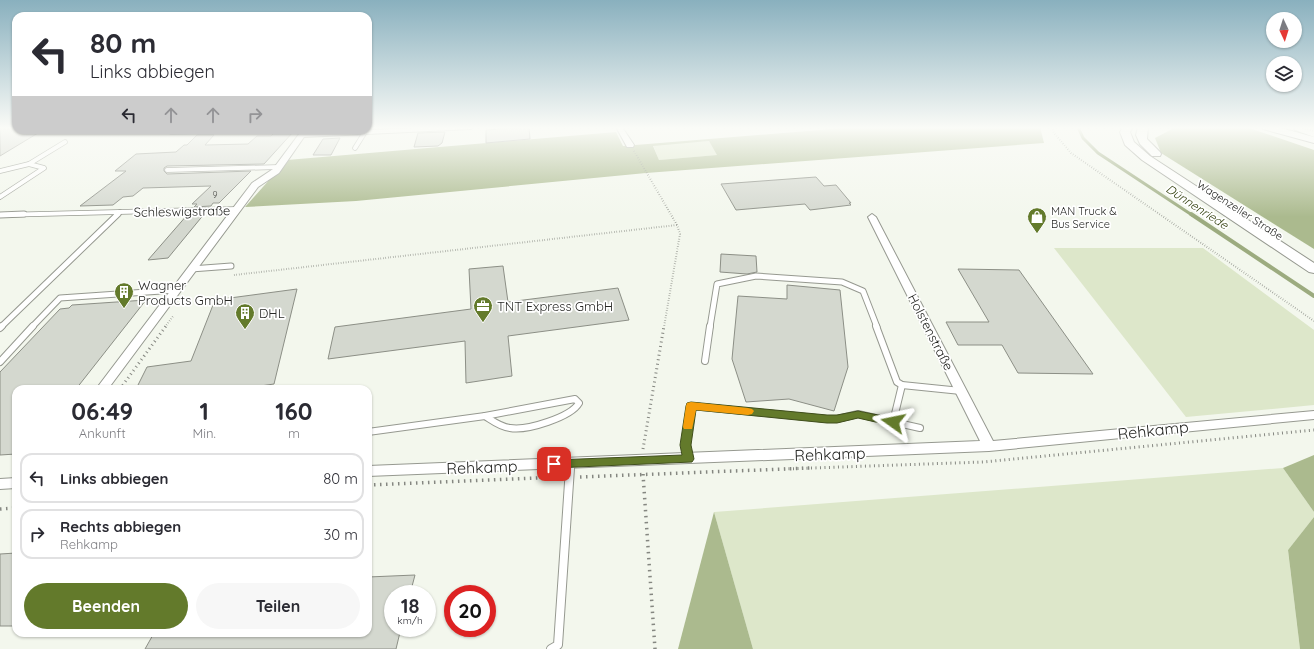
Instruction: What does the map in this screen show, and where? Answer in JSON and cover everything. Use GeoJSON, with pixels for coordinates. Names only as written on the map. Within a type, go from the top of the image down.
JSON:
{"type":"FeatureCollection","features":[{"type":"Feature","properties":{"kind":"main road"},"geometry":{"type":"LineString","coordinates":[[1145,157],[1314,269]]}},
{"type":"Feature","properties":{"kind":"main road","name":"Wagenzeller Straße"},"geometry":{"type":"LineString","coordinates":[[1159,157],[1314,257]]}},
{"type":"Feature","properties":{"kind":"street"},"geometry":{"type":"LineString","coordinates":[[237,209],[255,185],[279,167],[286,157]]}},
{"type":"Feature","properties":{"kind":"street","name":"Schleswigstraße"},"geometry":{"type":"LineString","coordinates":[[105,385],[237,209]]}},
{"type":"Feature","properties":{"kind":"street","name":"Holstenstraße"},"geometry":{"type":"LineString","coordinates":[[872,217],[989,446]]}},
{"type":"Feature","properties":{"kind":"street","name":"Rehkamp"},"geometry":{"type":"LineString","coordinates":[[372,471],[989,446],[1314,415]]}},
{"type":"Feature","properties":{"kind":"street"},"geometry":{"type":"LineString","coordinates":[[0,484],[12,483]]}},
{"type":"Feature","properties":{"kind":"lane"},"geometry":{"type":"LineString","coordinates":[[0,171],[29,164],[40,157]]}},
{"type":"Feature","properties":{"kind":"lane"},"geometry":{"type":"LineString","coordinates":[[0,197],[44,168],[29,164]]}},
{"type":"Feature","properties":{"kind":"lane"},"geometry":{"type":"LineString","coordinates":[[167,170],[279,167]]}},
{"type":"Feature","properties":{"kind":"lane","name":"Schleswigstraße"},"geometry":{"type":"LineString","coordinates":[[0,215],[237,209]]}},
{"type":"Feature","properties":{"kind":"lane"},"geometry":{"type":"LineString","coordinates":[[0,328],[120,212]]}},
{"type":"Feature","properties":{"kind":"lane"},"geometry":{"type":"LineString","coordinates":[[191,270],[231,266]]}},
{"type":"Feature","properties":{"kind":"lane"},"geometry":{"type":"LineString","coordinates":[[705,361],[717,284],[756,276],[842,282],[863,291],[897,382],[902,385],[961,391]]}},
{"type":"Feature","properties":{"kind":"lane"},"geometry":{"type":"LineString","coordinates":[[0,362],[60,298],[176,290]]}},
{"type":"Feature","properties":{"kind":"lane"},"geometry":{"type":"LineString","coordinates":[[893,422],[902,385]]}},
{"type":"Feature","properties":{"kind":"lane"},"geometry":{"type":"LineString","coordinates":[[372,431],[485,416],[575,399],[579,402],[576,408],[538,425],[526,428],[509,428],[500,426],[485,416]]}},
{"type":"Feature","properties":{"kind":"lane"},"geometry":{"type":"LineString","coordinates":[[688,459],[686,445],[691,406],[827,419],[837,419],[858,414],[920,428]]}},
{"type":"Feature","properties":{"kind":"lane"},"geometry":{"type":"LineString","coordinates":[[557,648],[570,464]]}},
{"type":"Feature","properties":{"kind":"path"},"geometry":{"type":"LineString","coordinates":[[637,157],[677,224],[680,234],[641,461],[655,649]]}},
{"type":"Feature","properties":{"kind":"path"},"geometry":{"type":"LineString","coordinates":[[1077,157],[1314,321]]}},
{"type":"Feature","properties":{"kind":"path"},"geometry":{"type":"LineString","coordinates":[[231,275],[677,224]]}},
{"type":"Feature","properties":{"kind":"path"},"geometry":{"type":"LineString","coordinates":[[0,509],[12,508]]}},
{"type":"Feature","properties":{"kind":"green space"},"geometry":{"type":"Polygon","coordinates":[[[319,157],[658,157],[659,160],[690,157],[854,157],[646,173],[356,201],[245,207],[287,160],[319,157]]]}},
{"type":"Feature","properties":{"kind":"green space"},"geometry":{"type":"Polygon","coordinates":[[[658,157],[691,157],[659,160],[658,157]]]}},
{"type":"Feature","properties":{"kind":"green space"},"geometry":{"type":"Polygon","coordinates":[[[1168,157],[1314,157],[1314,249],[1168,157]]]}},
{"type":"Feature","properties":{"kind":"green space"},"geometry":{"type":"Polygon","coordinates":[[[1054,248],[1203,248],[1314,330],[1314,405],[1186,417],[1054,248]]]}},
{"type":"Feature","properties":{"kind":"green space"},"geometry":{"type":"Polygon","coordinates":[[[1314,455],[1314,512],[1283,468],[1314,455]]]}},
{"type":"Feature","properties":{"kind":"green space"},"geometry":{"type":"Polygon","coordinates":[[[1283,468],[1314,512],[1314,517],[1288,550],[1300,649],[753,649],[714,512],[1283,468]]]}},
{"type":"Feature","properties":{"kind":"green space"},"geometry":{"type":"Polygon","coordinates":[[[714,512],[753,649],[678,649],[714,512]]]}},
{"type":"Feature","properties":{"kind":"green space"},"geometry":{"type":"Polygon","coordinates":[[[1314,517],[1314,649],[1300,649],[1288,550],[1314,517]]]}},
{"type":"Feature","properties":{"kind":"building"},"geometry":{"type":"Polygon","coordinates":[[[132,157],[270,157],[264,164],[167,166],[164,168],[164,171],[167,174],[251,171],[219,203],[213,203],[211,206],[194,207],[197,204],[192,204],[211,186],[143,188],[133,196],[123,197],[113,205],[80,206],[126,171],[115,171],[132,157]]]}},
{"type":"Feature","properties":{"kind":"building"},"geometry":{"type":"Polygon","coordinates":[[[816,177],[824,186],[836,185],[851,205],[810,210],[805,204],[736,210],[721,184],[816,177]]]}},
{"type":"Feature","properties":{"kind":"building"},"geometry":{"type":"Polygon","coordinates":[[[205,213],[168,258],[148,260],[188,214],[205,213]]]}},
{"type":"Feature","properties":{"kind":"building"},"geometry":{"type":"Polygon","coordinates":[[[721,254],[756,256],[757,272],[747,274],[720,272],[721,254]]]}},
{"type":"Feature","properties":{"kind":"building","name":"TNT Express GmbH"},"geometry":{"type":"Polygon","coordinates":[[[503,266],[508,302],[618,288],[629,320],[508,336],[512,376],[466,383],[465,341],[328,359],[335,327],[471,309],[469,269],[503,266]]]}},
{"type":"Feature","properties":{"kind":"building"},"geometry":{"type":"Polygon","coordinates":[[[958,269],[1019,270],[1093,374],[1018,373],[1002,345],[958,345],[946,322],[989,322],[958,269]]]}},
{"type":"Feature","properties":{"kind":"building"},"geometry":{"type":"Polygon","coordinates":[[[787,285],[840,290],[848,367],[834,411],[789,399],[746,402],[732,359],[738,296],[787,299],[787,285]]]}},
{"type":"Feature","properties":{"kind":"building","name":"DHL"},"geometry":{"type":"Polygon","coordinates":[[[297,289],[274,384],[138,385],[147,367],[191,361],[215,300],[297,289]]]}},
{"type":"Feature","properties":{"kind":"building"},"geometry":{"type":"Polygon","coordinates":[[[146,300],[79,385],[12,385],[12,454],[0,455],[0,372],[60,309],[69,308],[72,305],[146,300]]]}},
{"type":"Feature","properties":{"kind":"building"},"geometry":{"type":"Polygon","coordinates":[[[12,553],[12,626],[0,626],[0,554],[12,553]]]}},
{"type":"Feature","properties":{"kind":"building"},"geometry":{"type":"Polygon","coordinates":[[[415,575],[412,585],[384,585],[384,637],[399,637],[396,649],[145,649],[152,637],[372,637],[372,577],[415,575]]]}},
{"type":"Feature","properties":{"kind":"waterway","name":"Dünnenriede"},"geometry":{"type":"LineString","coordinates":[[1104,157],[1192,215]]}},
{"type":"Feature","properties":{"kind":"waterway","name":"Dünnenriede"},"geometry":{"type":"LineString","coordinates":[[1191,214],[1314,296]]}},
{"type":"Feature","properties":{"kind":"slow traffic"},"geometry":{"type":"LineString","coordinates":[[688,427],[691,406],[748,411]]}},
{"type":"Feature","properties":{"kind":"place","name":"MAN Truck & Bus Service"},"geometry":{"type":"Point","coordinates":[1037,234]}},
{"type":"Feature","properties":{"kind":"place","name":"Wagner Products GmbH"},"geometry":{"type":"Point","coordinates":[124,309]}},
{"type":"Feature","properties":{"kind":"place","name":"TNT Express GmbH"},"geometry":{"type":"Point","coordinates":[483,323]}},
{"type":"Feature","properties":{"kind":"place","name":"DHL"},"geometry":{"type":"Point","coordinates":[245,330]}},
{"type":"Feature","properties":{"kind":"route"},"geometry":{"type":"LineString","coordinates":[[554,464],[688,459],[686,445],[691,406],[827,419],[837,419],[858,414],[893,422]]}}]}
